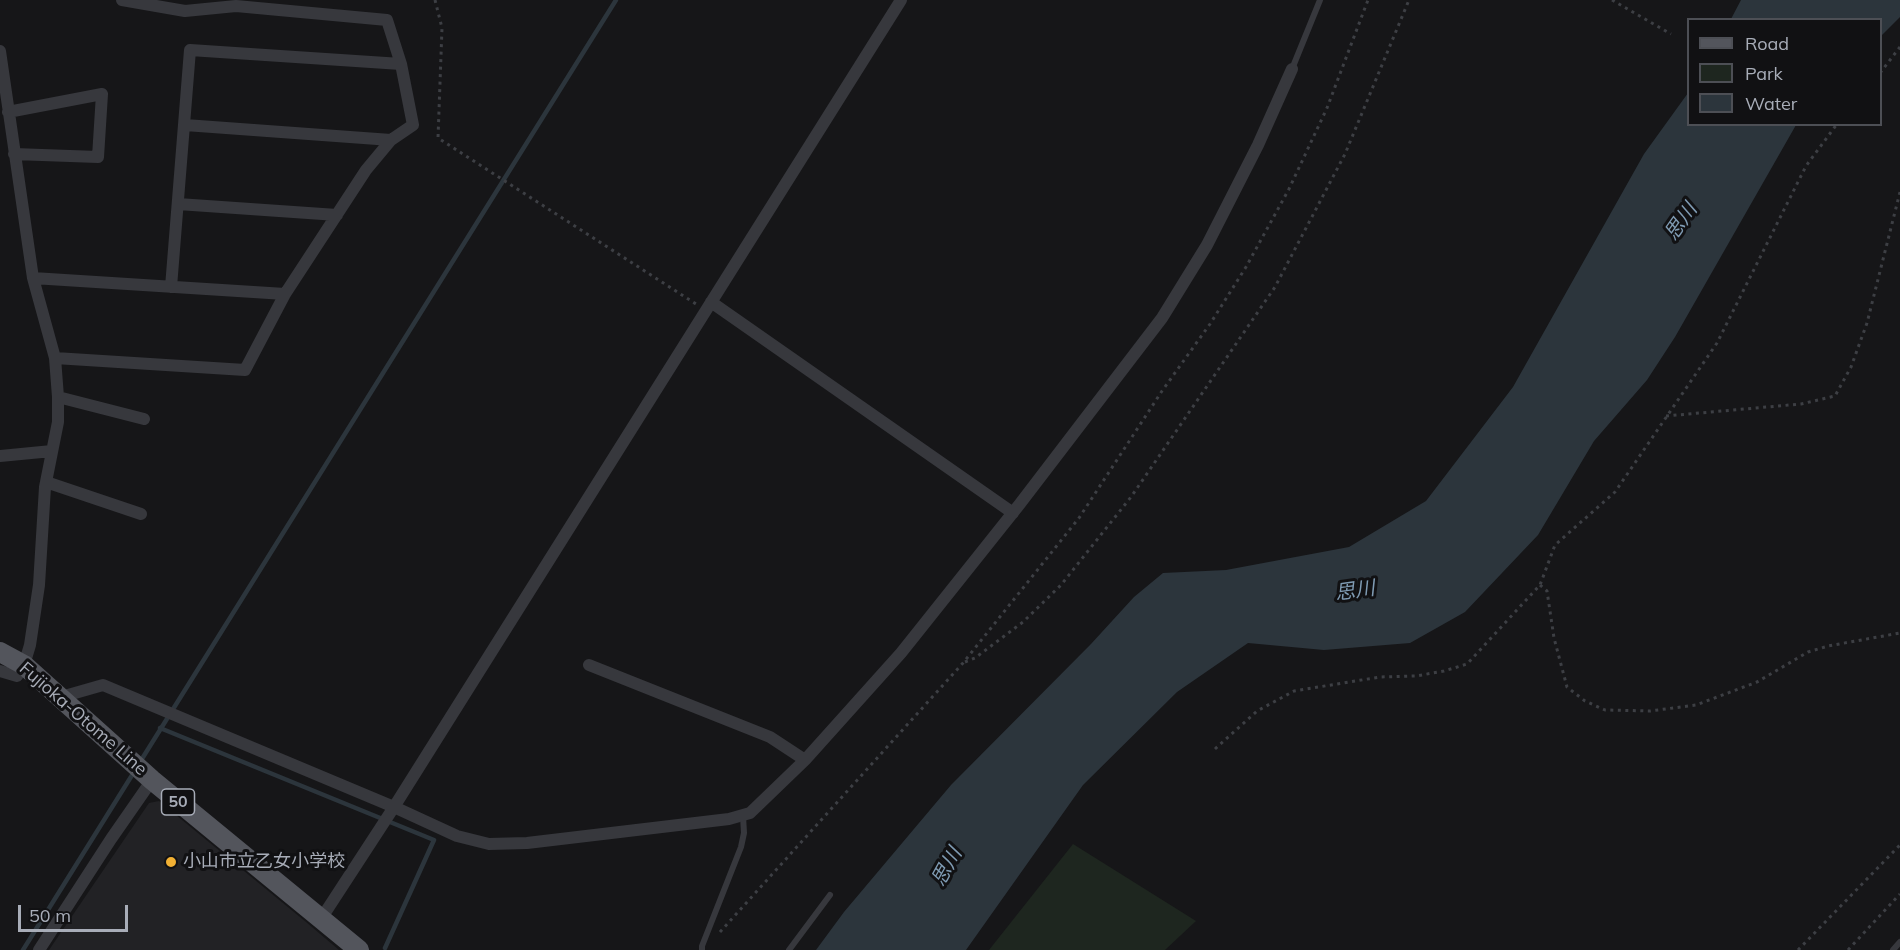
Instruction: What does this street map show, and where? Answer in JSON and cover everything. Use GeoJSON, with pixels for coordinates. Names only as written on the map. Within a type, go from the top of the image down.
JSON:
{"type":"FeatureCollection","features":[{"type":"Feature","properties":{"kind":"main road","name":"Fujioka-Otome Line"},"geometry":{"type":"LineString","coordinates":[[0,652],[24,665],[153,780],[359,950]]}},
{"type":"Feature","properties":{"kind":"street"},"geometry":{"type":"LineString","coordinates":[[55,358],[245,370],[285,294],[366,170],[391,140],[413,125],[401,64],[387,20],[236,6],[185,11],[122,0]]}},
{"type":"Feature","properties":{"kind":"street"},"geometry":{"type":"LineString","coordinates":[[321,919],[394,807],[901,0]]}},
{"type":"Feature","properties":{"kind":"street"},"geometry":{"type":"LineString","coordinates":[[171,287],[190,50],[401,64]]}},
{"type":"Feature","properties":{"kind":"street"},"geometry":{"type":"LineString","coordinates":[[0,51],[33,278],[55,358],[58,397],[58,422],[46,482],[39,585],[30,645],[24,665],[17,676],[0,671]]}},
{"type":"Feature","properties":{"kind":"street"},"geometry":{"type":"LineString","coordinates":[[61,697],[103,685],[394,807],[457,836],[489,844],[527,843],[743,816],[757,807],[805,760],[901,653],[1013,513],[1162,318],[1207,245],[1258,145],[1292,69]]}},
{"type":"Feature","properties":{"kind":"street"},"geometry":{"type":"LineString","coordinates":[[8,112],[102,94],[98,158],[14,154]]}},
{"type":"Feature","properties":{"kind":"street"},"geometry":{"type":"LineString","coordinates":[[185,125],[391,140]]}},
{"type":"Feature","properties":{"kind":"street"},"geometry":{"type":"LineString","coordinates":[[178,204],[337,215]]}},
{"type":"Feature","properties":{"kind":"street"},"geometry":{"type":"LineString","coordinates":[[33,278],[285,294]]}},
{"type":"Feature","properties":{"kind":"street"},"geometry":{"type":"LineString","coordinates":[[709,306],[1013,513]]}},
{"type":"Feature","properties":{"kind":"street"},"geometry":{"type":"LineString","coordinates":[[58,397],[144,419]]}},
{"type":"Feature","properties":{"kind":"street"},"geometry":{"type":"LineString","coordinates":[[0,456],[52,451]]}},
{"type":"Feature","properties":{"kind":"street"},"geometry":{"type":"LineString","coordinates":[[46,482],[141,514]]}},
{"type":"Feature","properties":{"kind":"street"},"geometry":{"type":"LineString","coordinates":[[589,665],[770,736],[805,760]]}},
{"type":"Feature","properties":{"kind":"street"},"geometry":{"type":"LineString","coordinates":[[39,950],[153,780]]}},
{"type":"Feature","properties":{"kind":"lane"},"geometry":{"type":"LineString","coordinates":[[1292,69],[1320,0]]}},
{"type":"Feature","properties":{"kind":"lane"},"geometry":{"type":"LineString","coordinates":[[702,950],[741,847],[744,833],[743,816]]}},
{"type":"Feature","properties":{"kind":"lane"},"geometry":{"type":"LineString","coordinates":[[789,950],[830,895]]}},
{"type":"Feature","properties":{"kind":"lane"},"geometry":{"type":"LineString","coordinates":[[1893,950],[1900,942]]}},
{"type":"Feature","properties":{"kind":"path"},"geometry":{"type":"LineString","coordinates":[[435,0],[442,28],[438,138],[709,306]]}},
{"type":"Feature","properties":{"kind":"path"},"geometry":{"type":"LineString","coordinates":[[716,937],[963,663],[1079,519],[1246,267],[1289,189],[1327,108],[1368,0]]}},
{"type":"Feature","properties":{"kind":"path"},"geometry":{"type":"LineString","coordinates":[[963,663],[975,658],[1023,622],[1061,585],[1131,497],[1275,287],[1345,154],[1409,0]]}},
{"type":"Feature","properties":{"kind":"path"},"geometry":{"type":"LineString","coordinates":[[1612,0],[1671,34]]}},
{"type":"Feature","properties":{"kind":"path"},"geometry":{"type":"LineString","coordinates":[[1882,72],[1900,47]]}},
{"type":"Feature","properties":{"kind":"path"},"geometry":{"type":"LineString","coordinates":[[1215,749],[1257,711],[1294,691],[1380,677],[1416,676],[1467,664],[1540,585],[1555,545],[1615,492],[1717,343],[1806,166],[1836,126]]}},
{"type":"Feature","properties":{"kind":"path"},"geometry":{"type":"LineString","coordinates":[[1666,416],[1790,405],[1835,396],[1851,367],[1867,322],[1900,192]]}},
{"type":"Feature","properties":{"kind":"path"},"geometry":{"type":"LineString","coordinates":[[1540,585],[1547,591],[1554,638],[1567,687],[1586,701],[1605,710],[1650,711],[1696,705],[1757,681],[1808,652],[1827,646],[1900,633]]}},
{"type":"Feature","properties":{"kind":"path"},"geometry":{"type":"LineString","coordinates":[[1798,950],[1900,845]]}},
{"type":"Feature","properties":{"kind":"path"},"geometry":{"type":"LineString","coordinates":[[1848,950],[1900,894]]}},
{"type":"Feature","properties":{"kind":"shaded area","name":"小山市立乙女小学校"},"geometry":{"type":"Polygon","coordinates":[[[159,801],[339,950],[49,950],[149,803],[159,801]]]}},
{"type":"Feature","properties":{"kind":"green space"},"geometry":{"type":"Polygon","coordinates":[[[1073,844],[1196,921],[1165,950],[989,950],[1073,844]]]}},
{"type":"Feature","properties":{"kind":"water"},"geometry":{"type":"Polygon","coordinates":[[[1741,0],[1900,0],[1900,17],[1882,35],[1882,18],[1732,18],[1741,0]]]}},
{"type":"Feature","properties":{"kind":"water","name":"思川"},"geometry":{"type":"Polygon","coordinates":[[[1687,94],[1687,126],[1795,126],[1675,337],[1647,380],[1594,441],[1538,535],[1465,612],[1410,643],[1324,650],[1248,643],[1177,692],[1083,785],[966,950],[816,950],[844,912],[951,785],[1091,644],[1134,597],[1163,573],[1226,570],[1349,547],[1426,501],[1513,387],[1644,154],[1687,94]]]}},
{"type":"Feature","properties":{"kind":"waterway"},"geometry":{"type":"LineString","coordinates":[[140,762],[616,0]]}},
{"type":"Feature","properties":{"kind":"waterway"},"geometry":{"type":"LineString","coordinates":[[160,728],[434,840],[385,948]]}},
{"type":"Feature","properties":{"kind":"waterway"},"geometry":{"type":"LineString","coordinates":[[23,950],[134,772]]}},
{"type":"Feature","properties":{"kind":"place","name":"小山市立乙女小学校"},"geometry":{"type":"Point","coordinates":[171,862]}}]}
